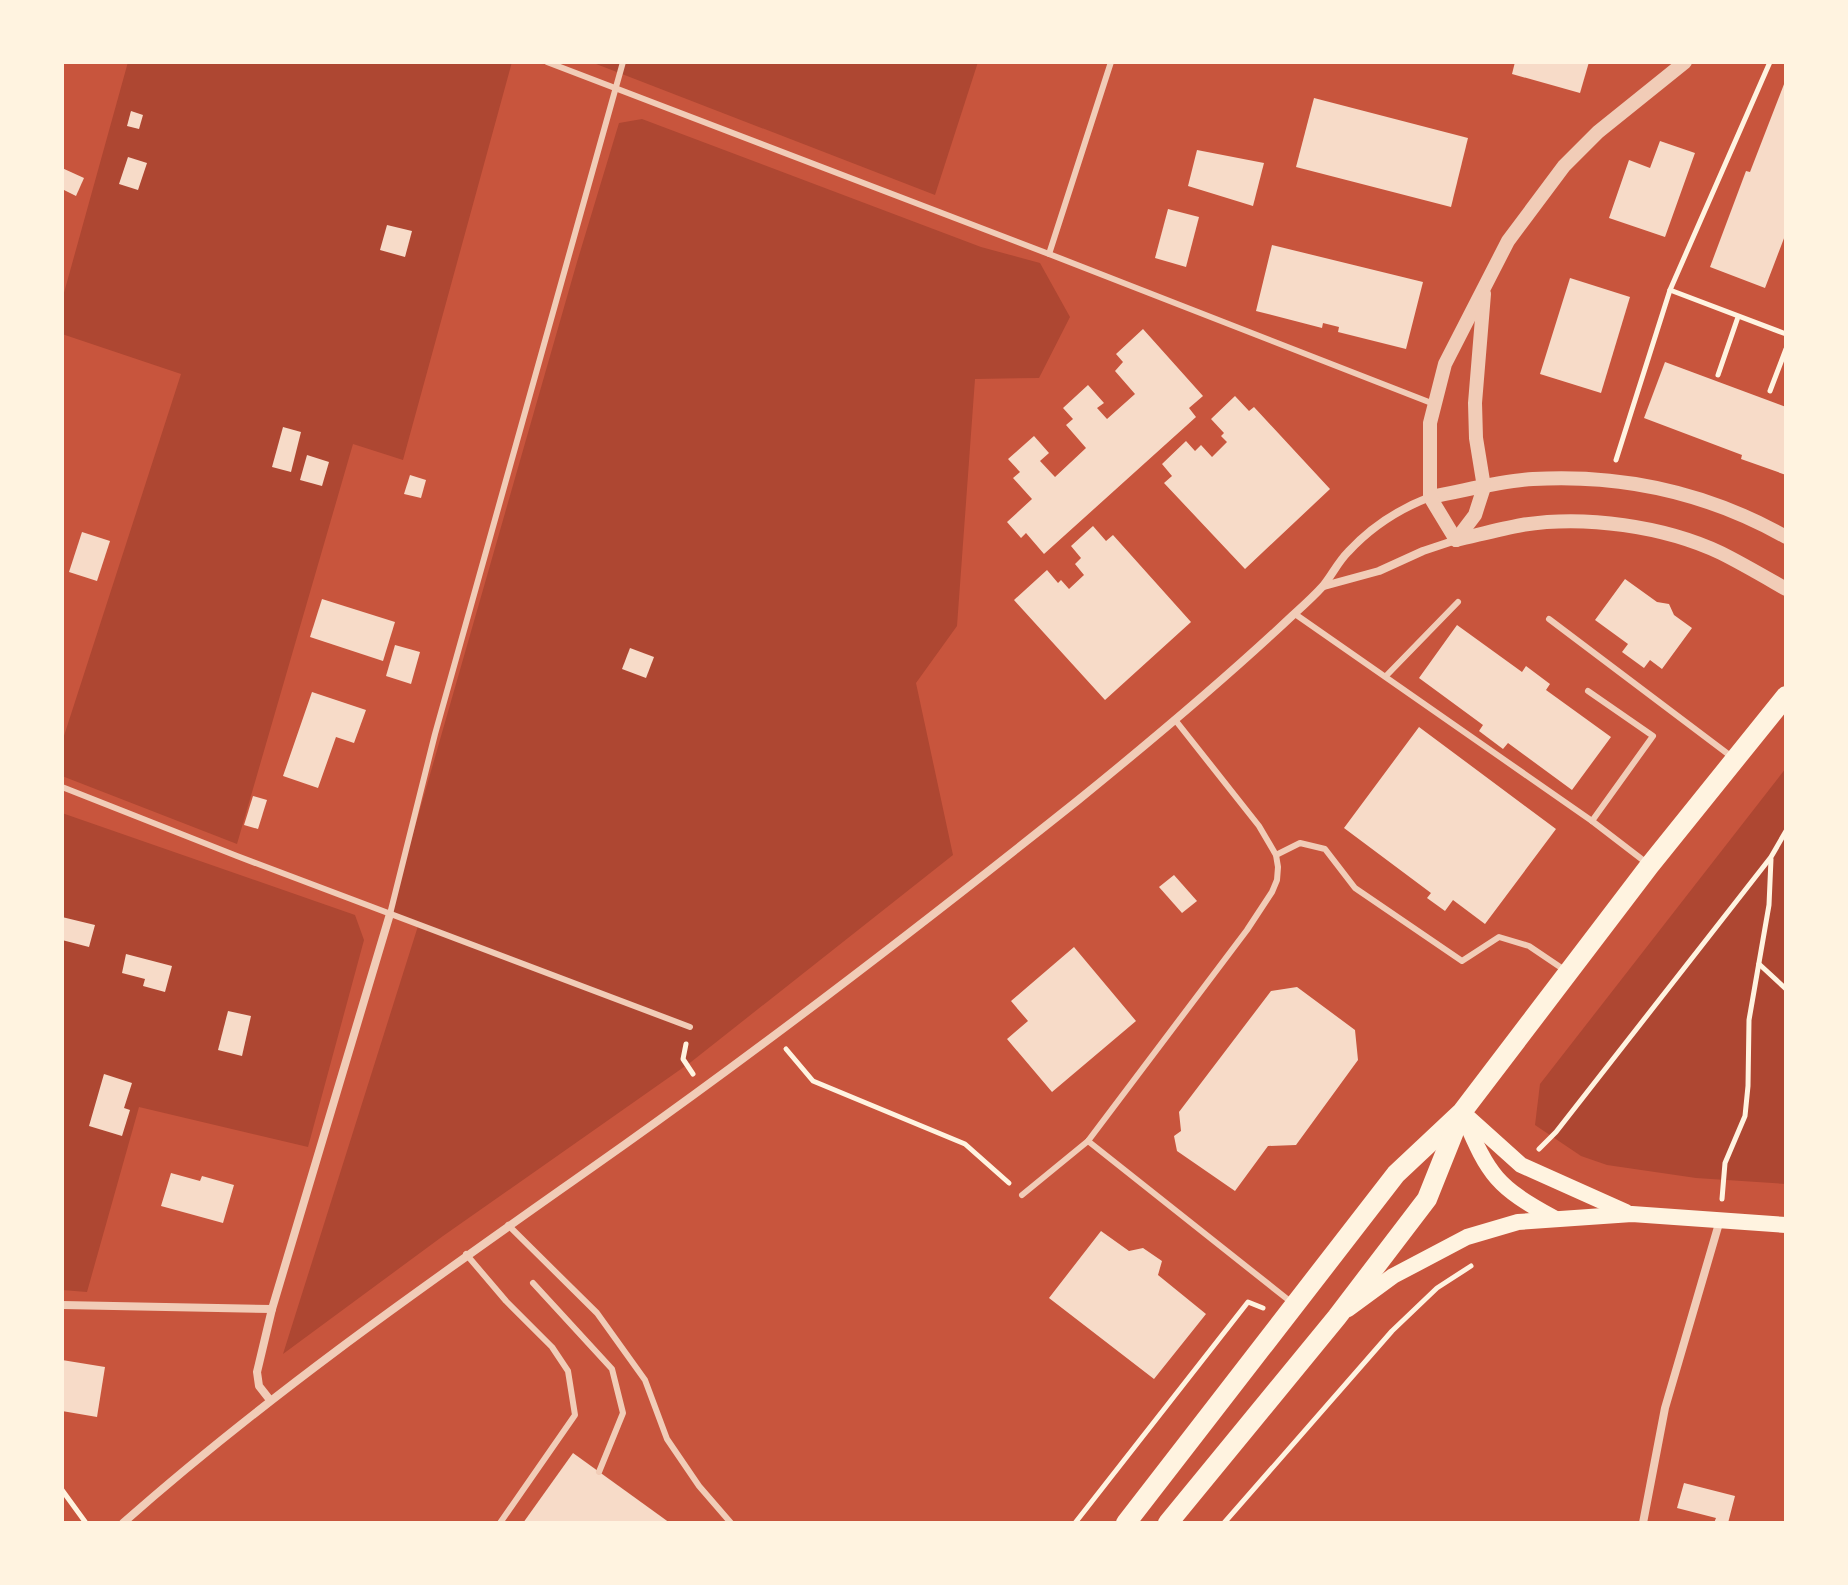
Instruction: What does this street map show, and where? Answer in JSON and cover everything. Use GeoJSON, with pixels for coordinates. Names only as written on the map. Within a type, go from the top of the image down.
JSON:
{"type":"FeatureCollection","features":[{"type":"Feature","properties":{"kind":"main road"},"geometry":{"type":"LineString","coordinates":[[1126,1523],[1396,1174],[1462,1112],[1650,865],[1786,696]]}},
{"type":"Feature","properties":{"kind":"main road"},"geometry":{"type":"LineString","coordinates":[[1462,1112],[1521,1165],[1632,1214]]}},
{"type":"Feature","properties":{"kind":"main road"},"geometry":{"type":"LineString","coordinates":[[1462,1112],[1479,1154],[1499,1183],[1521,1200],[1554,1218]]}},
{"type":"Feature","properties":{"kind":"main road"},"geometry":{"type":"LineString","coordinates":[[1168,1523],[1337,1317],[1427,1199],[1462,1112]]}},
{"type":"Feature","properties":{"kind":"main road"},"geometry":{"type":"LineString","coordinates":[[1337,1317],[1393,1276],[1467,1237],[1518,1222],[1632,1214],[1786,1225]]}},
{"type":"Feature","properties":{"kind":"street"},"geometry":{"type":"LineString","coordinates":[[1456,540],[1430,497],[1430,423],[1445,364],[1508,241],[1564,166],[1598,132],[1685,62]]}},
{"type":"Feature","properties":{"kind":"street"},"geometry":{"type":"LineString","coordinates":[[1456,540],[1475,515],[1484,487],[1476,438],[1475,403],[1484,291]]}},
{"type":"Feature","properties":{"kind":"street"},"geometry":{"type":"LineString","coordinates":[[123,1523],[270,1400],[466,1254],[775,1035],[944,906],[1176,721],[1295,614],[1323,586],[1345,555],[1376,525],[1430,497],[1531,479],[1577,478],[1668,490],[1760,522],[1786,537]]}},
{"type":"Feature","properties":{"kind":"street"},"geometry":{"type":"LineString","coordinates":[[1323,586],[1379,571],[1456,540],[1523,525],[1550,523],[1628,527],[1675,537],[1720,552],[1786,589]]}},
{"type":"Feature","properties":{"kind":"street"},"geometry":{"type":"LineString","coordinates":[[270,1400],[259,1386],[257,1372],[272,1309],[390,914]]}},
{"type":"Feature","properties":{"kind":"street"},"geometry":{"type":"LineString","coordinates":[[1643,1523],[1665,1408],[1720,1220]]}},
{"type":"Feature","properties":{"kind":"street"},"geometry":{"type":"LineString","coordinates":[[62,1305],[272,1309]]}},
{"type":"Feature","properties":{"kind":"lane"},"geometry":{"type":"LineString","coordinates":[[547,62],[1434,404]]}},
{"type":"Feature","properties":{"kind":"lane"},"geometry":{"type":"LineString","coordinates":[[390,914],[435,734],[623,62]]}},
{"type":"Feature","properties":{"kind":"lane"},"geometry":{"type":"LineString","coordinates":[[1049,254],[1111,62]]}},
{"type":"Feature","properties":{"kind":"lane"},"geometry":{"type":"LineString","coordinates":[[1386,676],[1458,602]]}},
{"type":"Feature","properties":{"kind":"lane"},"geometry":{"type":"LineString","coordinates":[[1295,614],[1592,821],[1650,865]]}},
{"type":"Feature","properties":{"kind":"lane"},"geometry":{"type":"LineString","coordinates":[[1549,619],[1734,760]]}},
{"type":"Feature","properties":{"kind":"lane"},"geometry":{"type":"LineString","coordinates":[[1588,691],[1653,736],[1592,821]]}},
{"type":"Feature","properties":{"kind":"lane"},"geometry":{"type":"LineString","coordinates":[[1022,1195],[1088,1141],[1247,930],[1272,892],[1278,867],[1276,855],[1259,826],[1176,721]]}},
{"type":"Feature","properties":{"kind":"lane"},"geometry":{"type":"LineString","coordinates":[[62,787],[690,1027]]}},
{"type":"Feature","properties":{"kind":"lane"},"geometry":{"type":"LineString","coordinates":[[1276,855],[1300,843],[1325,849],[1355,888],[1462,961],[1499,937],[1529,946],[1569,973]]}},
{"type":"Feature","properties":{"kind":"lane"},"geometry":{"type":"LineString","coordinates":[[1088,1141],[1290,1310]]}},
{"type":"Feature","properties":{"kind":"lane"},"geometry":{"type":"LineString","coordinates":[[508,1225],[597,1313],[645,1380],[667,1439],[699,1486],[731,1523]]}},
{"type":"Feature","properties":{"kind":"lane"},"geometry":{"type":"LineString","coordinates":[[466,1254],[506,1301],[552,1347],[568,1371],[575,1415],[500,1523]]}},
{"type":"Feature","properties":{"kind":"lane"},"geometry":{"type":"LineString","coordinates":[[533,1283],[612,1369],[623,1413],[599,1472]]}},
{"type":"Feature","properties":{"kind":"path"},"geometry":{"type":"LineString","coordinates":[[1609,480],[1670,290],[1770,62]]}},
{"type":"Feature","properties":{"kind":"path"},"geometry":{"type":"LineString","coordinates":[[1670,290],[1786,334]]}},
{"type":"Feature","properties":{"kind":"path"},"geometry":{"type":"LineString","coordinates":[[1718,375],[1738,317]]}},
{"type":"Feature","properties":{"kind":"path"},"geometry":{"type":"LineString","coordinates":[[1770,391],[1786,349]]}},
{"type":"Feature","properties":{"kind":"path"},"geometry":{"type":"LineString","coordinates":[[1521,1165],[1556,1132],[1771,857],[1786,831]]}},
{"type":"Feature","properties":{"kind":"path"},"geometry":{"type":"LineString","coordinates":[[1720,1220],[1725,1163],[1745,1116],[1749,1020],[1769,905],[1771,857]]}},
{"type":"Feature","properties":{"kind":"path"},"geometry":{"type":"LineString","coordinates":[[1759,964],[1786,989]]}},
{"type":"Feature","properties":{"kind":"path"},"geometry":{"type":"LineString","coordinates":[[775,1035],[813,1081],[965,1144],[1022,1195]]}},
{"type":"Feature","properties":{"kind":"path"},"geometry":{"type":"LineString","coordinates":[[1224,1523],[1392,1331],[1437,1288],[1477,1262],[1467,1237]]}},
{"type":"Feature","properties":{"kind":"path"},"geometry":{"type":"LineString","coordinates":[[1075,1523],[1248,1302],[1290,1310]]}},
{"type":"Feature","properties":{"kind":"path"},"geometry":{"type":"LineString","coordinates":[[62,1490],[86,1523]]}},
{"type":"Feature","properties":{"kind":"shaded area"},"geometry":{"type":"Polygon","coordinates":[[[128,62],[512,62],[403,460],[353,444],[237,844],[62,776],[62,742],[181,374],[62,334],[62,300],[128,62]]]}},
{"type":"Feature","properties":{"kind":"shaded area"},"geometry":{"type":"Polygon","coordinates":[[[591,62],[978,62],[935,195],[591,62]]]}},
{"type":"Feature","properties":{"kind":"shaded area"},"geometry":{"type":"Polygon","coordinates":[[[642,119],[981,247],[1040,263],[1070,317],[1039,378],[975,379],[957,626],[916,683],[953,855],[691,1062],[443,1236],[283,1354],[418,926],[390,914],[577,262],[619,123],[642,119]]]}},
{"type":"Feature","properties":{"kind":"shaded area"},"geometry":{"type":"Polygon","coordinates":[[[1786,768],[1786,1184],[1696,1178],[1607,1165],[1581,1156],[1535,1125],[1540,1084],[1786,768]]]}},
{"type":"Feature","properties":{"kind":"shaded area"},"geometry":{"type":"Polygon","coordinates":[[[62,813],[355,915],[364,940],[308,1147],[139,1107],[87,1292],[62,1290],[62,813]]]}},
{"type":"Feature","properties":{"kind":"building"},"geometry":{"type":"Polygon","coordinates":[[[1515,62],[1589,62],[1580,93],[1512,74],[1515,62]]]}},
{"type":"Feature","properties":{"kind":"building"},"geometry":{"type":"Polygon","coordinates":[[[1786,79],[1786,233],[1765,288],[1710,267],[1746,171],[1750,172],[1786,79]]]}},
{"type":"Feature","properties":{"kind":"building"},"geometry":{"type":"Polygon","coordinates":[[[1314,98],[1468,138],[1451,207],[1296,167],[1314,98]]]}},
{"type":"Feature","properties":{"kind":"building"},"geometry":{"type":"Polygon","coordinates":[[[131,111],[143,115],[139,129],[127,126],[131,111]]]}},
{"type":"Feature","properties":{"kind":"building"},"geometry":{"type":"Polygon","coordinates":[[[1660,141],[1695,153],[1665,237],[1609,218],[1629,160],[1650,168],[1660,141]]]}},
{"type":"Feature","properties":{"kind":"building"},"geometry":{"type":"Polygon","coordinates":[[[1197,150],[1264,163],[1253,206],[1188,186],[1197,150]]]}},
{"type":"Feature","properties":{"kind":"building"},"geometry":{"type":"Polygon","coordinates":[[[128,157],[147,163],[138,190],[119,184],[128,157]]]}},
{"type":"Feature","properties":{"kind":"building"},"geometry":{"type":"Polygon","coordinates":[[[62,168],[84,178],[76,196],[62,189],[62,168]]]}},
{"type":"Feature","properties":{"kind":"building"},"geometry":{"type":"Polygon","coordinates":[[[1168,209],[1199,217],[1186,267],[1155,258],[1168,209]]]}},
{"type":"Feature","properties":{"kind":"building"},"geometry":{"type":"Polygon","coordinates":[[[387,225],[412,231],[405,257],[380,250],[387,225]]]}},
{"type":"Feature","properties":{"kind":"building"},"geometry":{"type":"Polygon","coordinates":[[[1272,245],[1423,282],[1406,349],[1338,332],[1339,327],[1323,323],[1322,328],[1256,311],[1272,245]]]}},
{"type":"Feature","properties":{"kind":"building"},"geometry":{"type":"Polygon","coordinates":[[[1570,278],[1630,297],[1601,393],[1540,374],[1570,278]]]}},
{"type":"Feature","properties":{"kind":"building"},"geometry":{"type":"Polygon","coordinates":[[[1143,329],[1203,396],[1189,408],[1196,417],[1044,554],[1026,533],[1021,538],[1007,522],[1032,499],[1013,478],[1020,472],[1008,459],[1034,436],[1049,453],[1040,461],[1055,477],[1086,448],[1066,425],[1073,419],[1063,408],[1088,385],[1104,403],[1097,408],[1107,419],[1135,394],[1115,371],[1123,362],[1116,354],[1143,329]]]}},
{"type":"Feature","properties":{"kind":"building"},"geometry":{"type":"Polygon","coordinates":[[[1665,362],[1786,407],[1786,475],[1644,418],[1665,362]]]}},
{"type":"Feature","properties":{"kind":"building"},"geometry":{"type":"Polygon","coordinates":[[[1235,396],[1249,411],[1254,407],[1330,489],[1245,569],[1164,483],[1172,476],[1162,464],[1186,441],[1195,451],[1201,445],[1212,457],[1227,442],[1221,436],[1224,433],[1211,419],[1235,396]]]}},
{"type":"Feature","properties":{"kind":"building"},"geometry":{"type":"Polygon","coordinates":[[[283,427],[301,432],[291,472],[272,467],[283,427]]]}},
{"type":"Feature","properties":{"kind":"building"},"geometry":{"type":"Polygon","coordinates":[[[307,455],[329,462],[322,486],[300,480],[307,455]]]}},
{"type":"Feature","properties":{"kind":"building"},"geometry":{"type":"Polygon","coordinates":[[[410,475],[426,480],[421,498],[404,494],[410,475]]]}},
{"type":"Feature","properties":{"kind":"building"},"geometry":{"type":"Polygon","coordinates":[[[1093,526],[1106,541],[1113,535],[1191,622],[1105,700],[1014,600],[1047,570],[1058,583],[1061,580],[1069,589],[1084,575],[1075,564],[1081,558],[1071,546],[1093,526]]]}},
{"type":"Feature","properties":{"kind":"building"},"geometry":{"type":"Polygon","coordinates":[[[82,532],[110,541],[97,581],[69,572],[82,532]]]}},
{"type":"Feature","properties":{"kind":"building"},"geometry":{"type":"Polygon","coordinates":[[[1625,579],[1657,602],[1669,604],[1674,615],[1692,628],[1662,669],[1650,660],[1644,668],[1622,652],[1628,644],[1595,620],[1625,579]]]}},
{"type":"Feature","properties":{"kind":"building"},"geometry":{"type":"Polygon","coordinates":[[[322,599],[395,622],[383,661],[310,637],[322,599]]]}},
{"type":"Feature","properties":{"kind":"building"},"geometry":{"type":"Polygon","coordinates":[[[1457,625],[1522,672],[1526,666],[1550,684],[1546,690],[1611,737],[1572,790],[1508,743],[1503,749],[1479,731],[1483,725],[1419,678],[1457,625]]]}},
{"type":"Feature","properties":{"kind":"building"},"geometry":{"type":"Polygon","coordinates":[[[395,645],[420,652],[411,684],[386,676],[395,645]]]}},
{"type":"Feature","properties":{"kind":"building"},"geometry":{"type":"Polygon","coordinates":[[[630,648],[654,657],[646,678],[622,669],[630,648]]]}},
{"type":"Feature","properties":{"kind":"building"},"geometry":{"type":"Polygon","coordinates":[[[312,692],[366,710],[354,743],[336,737],[318,788],[283,776],[312,692]]]}},
{"type":"Feature","properties":{"kind":"building"},"geometry":{"type":"Polygon","coordinates":[[[1419,727],[1556,829],[1485,924],[1453,900],[1445,911],[1427,898],[1431,893],[1344,828],[1419,727]]]}},
{"type":"Feature","properties":{"kind":"building"},"geometry":{"type":"Polygon","coordinates":[[[253,796],[267,800],[258,829],[244,825],[253,796]]]}},
{"type":"Feature","properties":{"kind":"building"},"geometry":{"type":"Polygon","coordinates":[[[1174,875],[1197,901],[1182,913],[1159,887],[1174,875]]]}},
{"type":"Feature","properties":{"kind":"building"},"geometry":{"type":"Polygon","coordinates":[[[62,917],[95,925],[89,947],[62,940],[62,917]]]}},
{"type":"Feature","properties":{"kind":"building"},"geometry":{"type":"Polygon","coordinates":[[[1074,947],[1136,1021],[1052,1092],[1007,1039],[1028,1021],[1011,1001],[1074,947]]]}},
{"type":"Feature","properties":{"kind":"building"},"geometry":{"type":"Polygon","coordinates":[[[126,954],[172,966],[165,992],[143,986],[145,979],[122,973],[126,954]]]}},
{"type":"Feature","properties":{"kind":"building"},"geometry":{"type":"Polygon","coordinates":[[[1297,987],[1355,1030],[1358,1060],[1296,1145],[1268,1146],[1235,1191],[1177,1151],[1174,1136],[1181,1131],[1179,1112],[1271,991],[1297,987]]]}},
{"type":"Feature","properties":{"kind":"building"},"geometry":{"type":"Polygon","coordinates":[[[228,1011],[251,1016],[242,1056],[218,1050],[228,1011]]]}},
{"type":"Feature","properties":{"kind":"building"},"geometry":{"type":"Polygon","coordinates":[[[104,1074],[132,1083],[124,1108],[130,1110],[122,1136],[89,1126],[104,1074]]]}},
{"type":"Feature","properties":{"kind":"building"},"geometry":{"type":"Polygon","coordinates":[[[171,1173],[200,1181],[202,1176],[234,1185],[223,1223],[161,1206],[171,1173]]]}},
{"type":"Feature","properties":{"kind":"building"},"geometry":{"type":"Polygon","coordinates":[[[1101,1231],[1129,1251],[1143,1248],[1162,1261],[1158,1275],[1206,1314],[1154,1379],[1049,1298],[1101,1231]]]}},
{"type":"Feature","properties":{"kind":"building"},"geometry":{"type":"Polygon","coordinates":[[[62,1360],[105,1367],[97,1417],[62,1411],[62,1360]]]}},
{"type":"Feature","properties":{"kind":"building"},"geometry":{"type":"Polygon","coordinates":[[[573,1453],[670,1523],[523,1523],[573,1453]]]}},
{"type":"Feature","properties":{"kind":"building"},"geometry":{"type":"Polygon","coordinates":[[[1684,1483],[1735,1496],[1728,1523],[1714,1523],[1716,1518],[1677,1508],[1684,1483]]]}}]}
